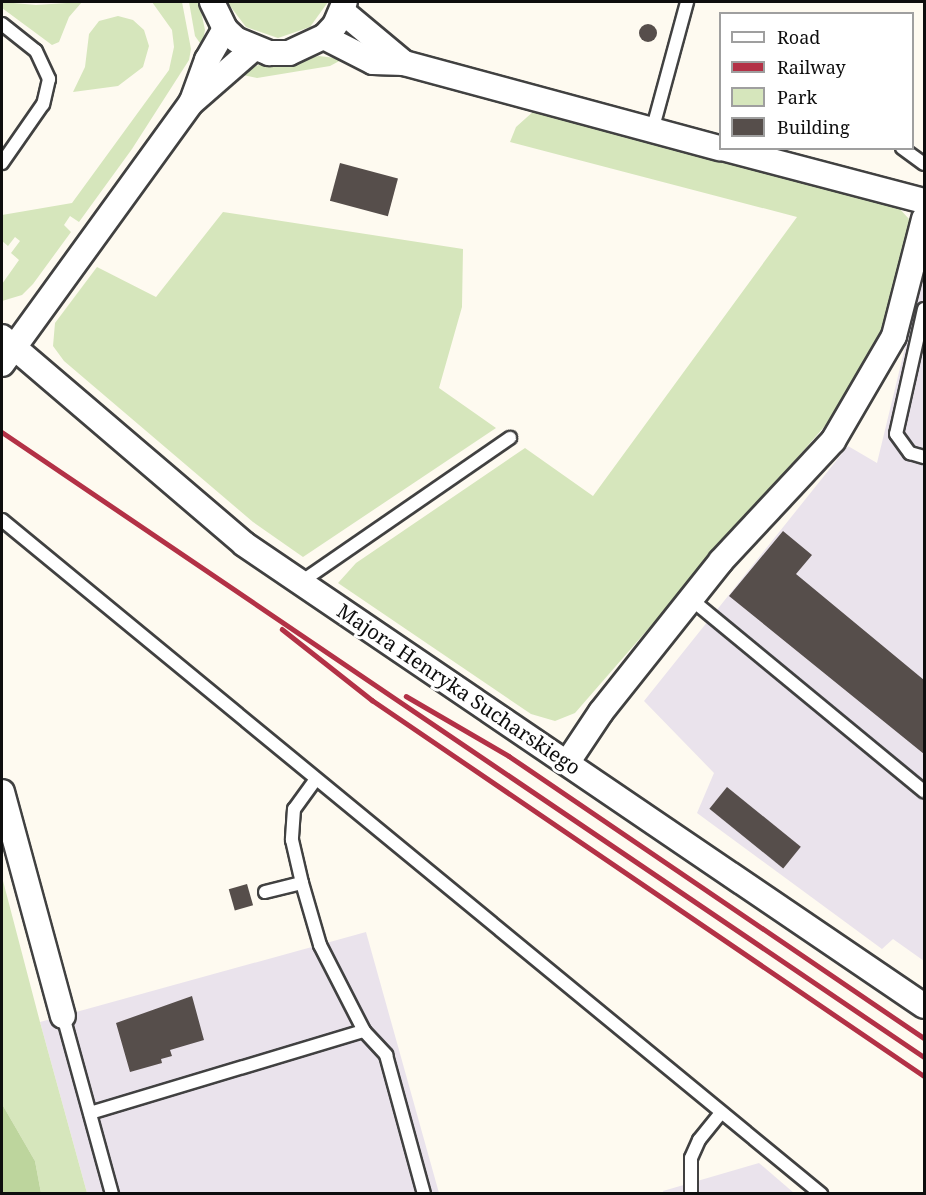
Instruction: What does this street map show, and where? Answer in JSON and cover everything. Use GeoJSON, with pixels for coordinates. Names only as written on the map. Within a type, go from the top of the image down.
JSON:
{"type":"FeatureCollection","features":[{"type":"Feature","properties":{"kind":"street"},"geometry":{"type":"LineString","coordinates":[[212,2],[225,29],[253,49],[289,53],[324,37],[344,7],[404,63]]}},
{"type":"Feature","properties":{"kind":"street"},"geometry":{"type":"LineString","coordinates":[[191,103],[207,60],[225,29]]}},
{"type":"Feature","properties":{"kind":"street"},"geometry":{"type":"LineString","coordinates":[[324,37],[373,62],[404,63],[652,131],[719,147]]}},
{"type":"Feature","properties":{"kind":"street"},"geometry":{"type":"LineString","coordinates":[[6,349],[191,103],[253,49]]}},
{"type":"Feature","properties":{"kind":"street"},"geometry":{"type":"LineString","coordinates":[[732,150],[924,201]]}},
{"type":"Feature","properties":{"kind":"street"},"geometry":{"type":"LineString","coordinates":[[567,763],[601,712],[721,561],[833,441],[870,383],[894,336],[924,219]]}},
{"type":"Feature","properties":{"kind":"street","name":"Majora Henryka Sucharskiego"},"geometry":{"type":"LineString","coordinates":[[6,349],[244,544],[924,1006]]}},
{"type":"Feature","properties":{"kind":"street"},"geometry":{"type":"LineString","coordinates":[[2,792],[63,1016]]}},
{"type":"Feature","properties":{"kind":"lane"},"geometry":{"type":"LineString","coordinates":[[652,131],[687,2]]}},
{"type":"Feature","properties":{"kind":"lane"},"geometry":{"type":"LineString","coordinates":[[2,24],[36,51],[49,79],[43,104],[2,163]]}},
{"type":"Feature","properties":{"kind":"lane"},"geometry":{"type":"LineString","coordinates":[[905,150],[924,164]]}},
{"type":"Feature","properties":{"kind":"lane"},"geometry":{"type":"LineString","coordinates":[[924,309],[896,434],[910,453],[924,457]]}},
{"type":"Feature","properties":{"kind":"lane"},"geometry":{"type":"LineString","coordinates":[[301,582],[510,438]]}},
{"type":"Feature","properties":{"kind":"lane"},"geometry":{"type":"LineString","coordinates":[[2,520],[821,1194]]}},
{"type":"Feature","properties":{"kind":"lane"},"geometry":{"type":"LineString","coordinates":[[692,600],[924,791]]}},
{"type":"Feature","properties":{"kind":"lane"},"geometry":{"type":"LineString","coordinates":[[316,779],[294,809],[292,840],[302,882],[320,945],[364,1031],[386,1055],[424,1194]]}},
{"type":"Feature","properties":{"kind":"lane"},"geometry":{"type":"LineString","coordinates":[[266,892],[302,882]]}},
{"type":"Feature","properties":{"kind":"lane"},"geometry":{"type":"LineString","coordinates":[[63,1016],[112,1194]]}},
{"type":"Feature","properties":{"kind":"lane"},"geometry":{"type":"LineString","coordinates":[[90,1113],[364,1031]]}},
{"type":"Feature","properties":{"kind":"lane"},"geometry":{"type":"LineString","coordinates":[[691,1194],[691,1158],[699,1140],[721,1113]]}},
{"type":"Feature","properties":{"kind":"shaded area"},"geometry":{"type":"Polygon","coordinates":[[[924,269],[924,961],[893,939],[882,949],[697,813],[714,773],[644,701],[848,446],[877,463],[924,269]]]}},
{"type":"Feature","properties":{"kind":"shaded area"},"geometry":{"type":"Polygon","coordinates":[[[366,932],[439,1193],[87,1193],[40,1022],[366,932]]]}},
{"type":"Feature","properties":{"kind":"shaded area"},"geometry":{"type":"Polygon","coordinates":[[[759,1163],[794,1193],[664,1194],[663,1191],[759,1163]]]}},
{"type":"Feature","properties":{"kind":"green space"},"geometry":{"type":"Polygon","coordinates":[[[2,2],[36,5],[82,2],[69,17],[59,42],[52,45],[2,8],[2,2]]]}},
{"type":"Feature","properties":{"kind":"green space"},"geometry":{"type":"Polygon","coordinates":[[[152,2],[182,2],[191,49],[189,60],[132,149],[79,222],[70,216],[64,225],[71,232],[33,284],[22,295],[2,301],[2,284],[19,260],[11,253],[20,241],[15,237],[8,246],[2,241],[2,215],[72,203],[169,70],[174,47],[172,30],[152,2]]]}},
{"type":"Feature","properties":{"kind":"green space"},"geometry":{"type":"Polygon","coordinates":[[[189,2],[199,2],[205,30],[202,46],[195,36],[189,2]]]}},
{"type":"Feature","properties":{"kind":"green space"},"geometry":{"type":"Polygon","coordinates":[[[227,2],[328,2],[310,27],[278,38],[246,27],[227,2]]]}},
{"type":"Feature","properties":{"kind":"green space"},"geometry":{"type":"Polygon","coordinates":[[[118,16],[133,20],[144,30],[149,46],[143,67],[118,86],[73,92],[85,67],[89,34],[99,21],[118,16]]]}},
{"type":"Feature","properties":{"kind":"green space"},"geometry":{"type":"Polygon","coordinates":[[[319,56],[343,59],[330,66],[257,78],[238,74],[261,64],[284,64],[319,56]]]}},
{"type":"Feature","properties":{"kind":"green space"},"geometry":{"type":"Polygon","coordinates":[[[535,110],[898,207],[909,219],[911,231],[881,343],[844,404],[575,713],[555,721],[531,714],[338,583],[356,563],[525,448],[593,496],[797,217],[510,142],[516,127],[535,110]]]}},
{"type":"Feature","properties":{"kind":"green space"},"geometry":{"type":"Polygon","coordinates":[[[223,212],[463,249],[462,307],[439,388],[496,428],[303,557],[253,522],[64,361],[53,346],[55,323],[97,267],[156,297],[223,212]]]}},
{"type":"Feature","properties":{"kind":"green space"},"geometry":{"type":"Polygon","coordinates":[[[2,877],[87,1193],[41,1193],[35,1161],[2,1104],[2,877]]]}},
{"type":"Feature","properties":{"kind":"green space"},"geometry":{"type":"Polygon","coordinates":[[[2,1104],[35,1161],[41,1193],[2,1193],[2,1104]]]}},
{"type":"Feature","properties":{"kind":"building"},"geometry":{"type":"Polygon","coordinates":[[[644,24],[652,24],[657,29],[655,40],[644,42],[639,37],[639,29],[644,24]]]}},
{"type":"Feature","properties":{"kind":"building"},"geometry":{"type":"Polygon","coordinates":[[[340,163],[398,179],[388,216],[330,201],[340,163]]]}},
{"type":"Feature","properties":{"kind":"building"},"geometry":{"type":"Polygon","coordinates":[[[783,531],[812,555],[796,574],[924,680],[924,754],[729,596],[783,531]]]}},
{"type":"Feature","properties":{"kind":"building"},"geometry":{"type":"Polygon","coordinates":[[[727,787],[801,847],[783,869],[709,809],[727,787]]]}},
{"type":"Feature","properties":{"kind":"building"},"geometry":{"type":"Polygon","coordinates":[[[247,884],[253,905],[235,910],[229,889],[247,884]]]}},
{"type":"Feature","properties":{"kind":"building"},"geometry":{"type":"Polygon","coordinates":[[[192,996],[204,1040],[170,1050],[172,1056],[161,1059],[162,1063],[130,1072],[116,1023],[192,996]]]}},
{"type":"Feature","properties":{"kind":"railway"},"geometry":{"type":"LineString","coordinates":[[2,432],[924,1057]]}},
{"type":"Feature","properties":{"kind":"railway"},"geometry":{"type":"LineString","coordinates":[[282,629],[372,700],[924,1076]]}},
{"type":"Feature","properties":{"kind":"railway"},"geometry":{"type":"LineString","coordinates":[[406,696],[509,756],[924,1038]]}}]}
